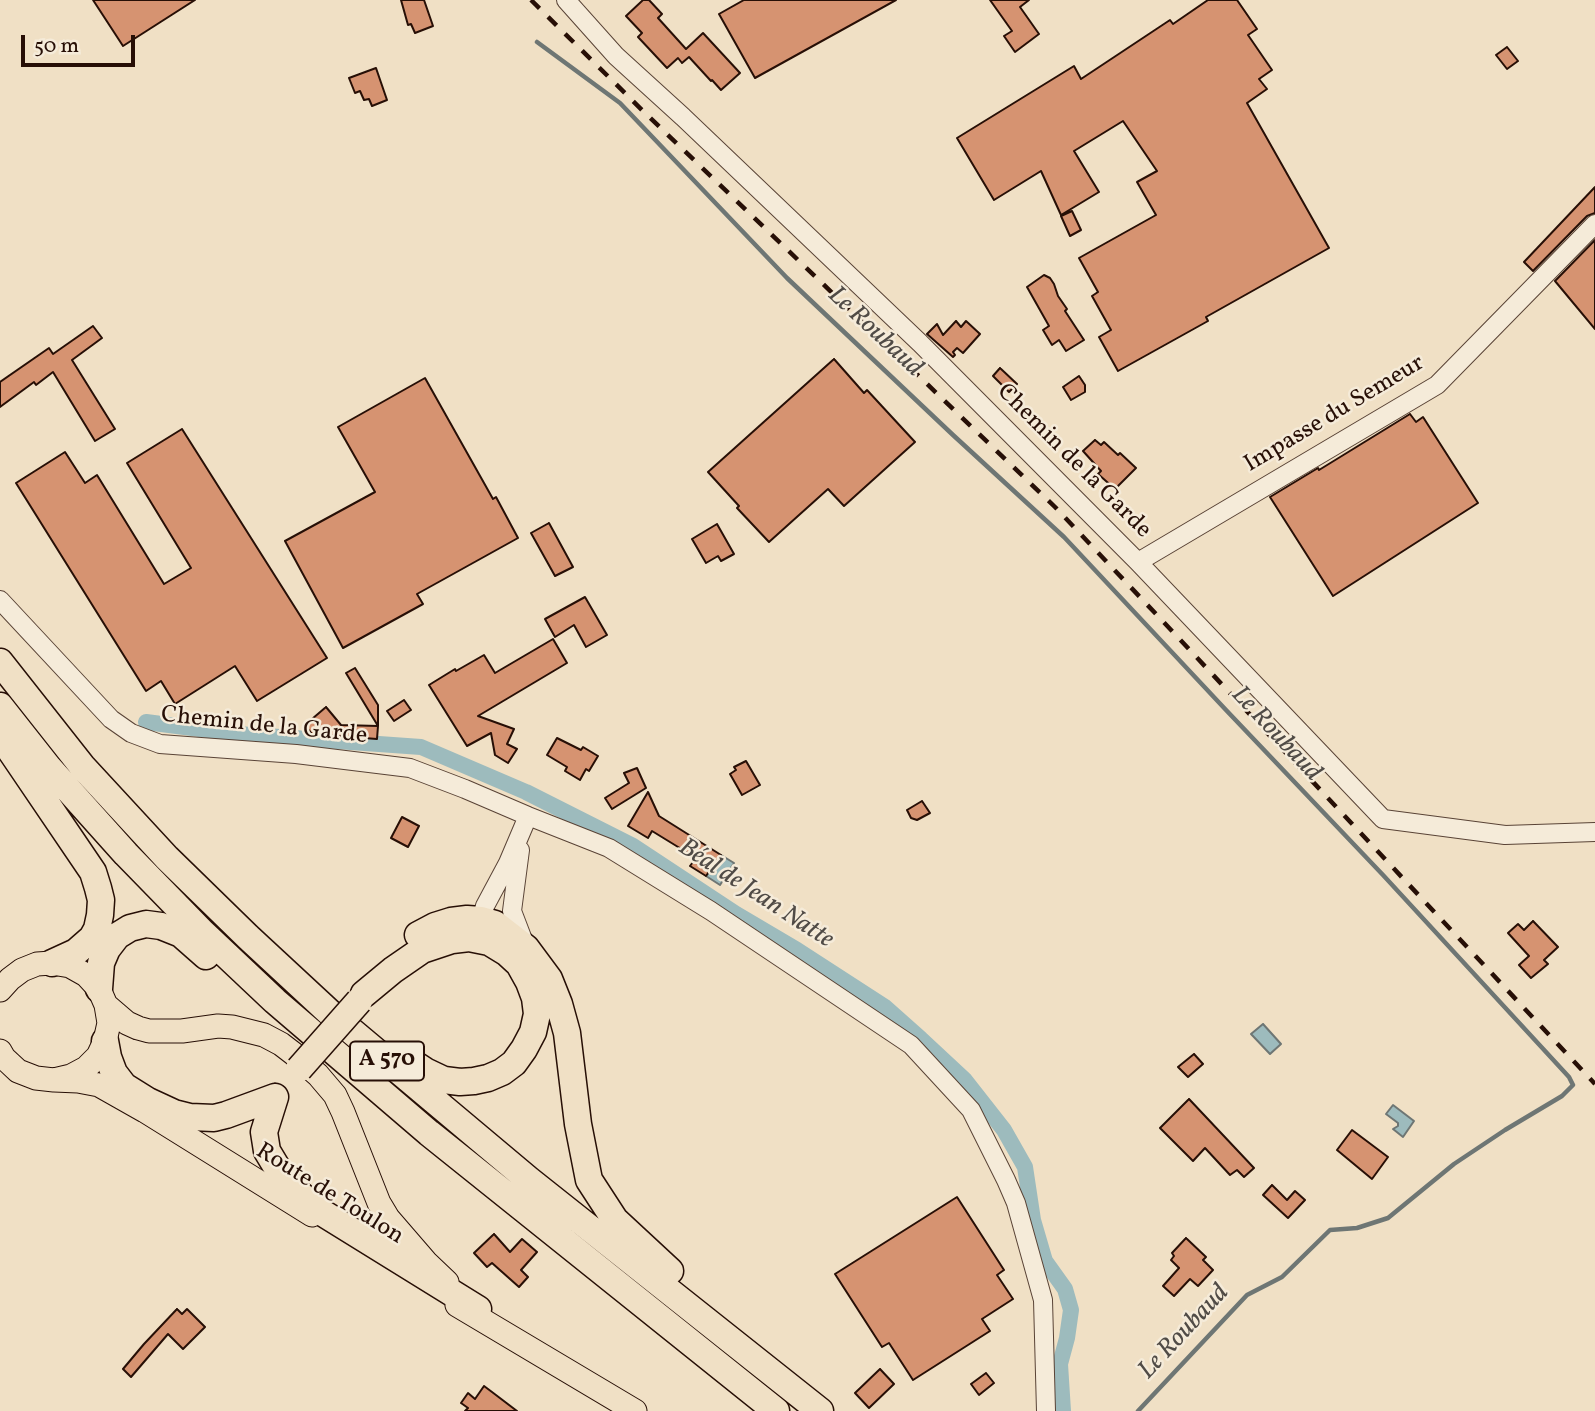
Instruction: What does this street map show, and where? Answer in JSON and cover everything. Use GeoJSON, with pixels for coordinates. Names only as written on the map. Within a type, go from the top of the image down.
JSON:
{"type":"FeatureCollection","features":[{"type":"Feature","properties":{"kind":"highway"},"geometry":{"type":"LineString","coordinates":[[0,647],[124,793],[214,889],[373,1034],[409,1061],[444,1080],[474,1081],[502,1072],[514,1063],[533,1032],[537,1014],[529,982],[519,964],[507,953],[492,926]]}},
{"type":"Feature","properties":{"kind":"highway","name":"A 570"},"geometry":{"type":"LineString","coordinates":[[0,662],[82,766],[167,858],[330,1013],[529,1180],[820,1411]]}},
{"type":"Feature","properties":{"kind":"highway","name":"A 570"},"geometry":{"type":"LineString","coordinates":[[0,706],[49,768],[127,853],[203,933],[275,1001],[429,1133],[776,1411]]}},
{"type":"Feature","properties":{"kind":"highway"},"geometry":{"type":"LineString","coordinates":[[0,735],[93,872],[99,888],[100,915],[92,938],[76,952],[52,963]]}},
{"type":"Feature","properties":{"kind":"highway"},"geometry":{"type":"LineString","coordinates":[[153,1115],[174,1123],[195,1126],[217,1126],[247,1118],[275,1097],[407,943],[420,933],[451,921],[467,919],[492,926],[526,948],[550,979],[567,1033],[578,1124],[589,1180],[615,1220],[661,1263],[837,1411]]}},
{"type":"Feature","properties":{"kind":"highway"},"geometry":{"type":"LineString","coordinates":[[103,997],[100,963],[117,936],[146,924],[161,926],[180,934],[385,1114],[757,1411]]}},
{"type":"Feature","properties":{"kind":"highway"},"geometry":{"type":"LineString","coordinates":[[361,997],[422,950],[452,940],[469,938],[492,926]]}},
{"type":"Feature","properties":{"kind":"highway"},"geometry":{"type":"LineString","coordinates":[[105,1041],[114,1073],[124,1086],[174,1113],[214,1118],[275,1097]]}},
{"type":"Feature","properties":{"kind":"highway"},"geometry":{"type":"LineString","coordinates":[[275,1097],[264,1132],[267,1151],[282,1176],[295,1190],[318,1210],[478,1309]]}},
{"type":"Feature","properties":{"kind":"main road"},"geometry":{"type":"LineString","coordinates":[[0,990],[10,979],[11,966],[52,963]]}},
{"type":"Feature","properties":{"kind":"main road","name":"Route de Toulon"},"geometry":{"type":"LineString","coordinates":[[52,963],[70,966],[86,975],[127,1023],[158,1032],[232,1027],[264,1035],[294,1054],[327,1084],[335,1095],[379,1203],[388,1218],[426,1262],[478,1309],[570,1373]]}},
{"type":"Feature","properties":{"kind":"main road"},"geometry":{"type":"LineString","coordinates":[[54,1080],[71,1076],[86,1068],[98,1056],[109,1023],[103,997]]}},
{"type":"Feature","properties":{"kind":"main road","name":"Route de Toulon"},"geometry":{"type":"LineString","coordinates":[[0,1051],[18,1071],[36,1078],[99,1085],[153,1115],[476,1317],[635,1411]]}},
{"type":"Feature","properties":{"kind":"street","name":"Chemin de la Garde"},"geometry":{"type":"LineString","coordinates":[[566,0],[616,55],[920,343],[1138,562],[1383,819],[1505,835],[1595,832]]}},
{"type":"Feature","properties":{"kind":"street","name":"Impasse du Semeur"},"geometry":{"type":"LineString","coordinates":[[1138,562],[1437,385],[1595,224]]}},
{"type":"Feature","properties":{"kind":"street","name":"Chemin de la Garde"},"geometry":{"type":"LineString","coordinates":[[0,600],[111,719],[131,733],[160,744],[296,754],[410,768],[466,789],[609,848],[710,911],[911,1045],[971,1110],[1016,1203],[1043,1300],[1046,1411]]}},
{"type":"Feature","properties":{"kind":"street"},"geometry":{"type":"LineString","coordinates":[[492,926],[485,906],[508,863],[528,816]]}},
{"type":"Feature","properties":{"kind":"street"},"geometry":{"type":"LineString","coordinates":[[492,926],[518,856],[528,816]]}},
{"type":"Feature","properties":{"kind":"water"},"geometry":{"type":"Polygon","coordinates":[[[721,855],[734,863],[720,885],[706,876],[721,855]]]}},
{"type":"Feature","properties":{"kind":"water"},"geometry":{"type":"Polygon","coordinates":[[[1263,1024],[1281,1044],[1270,1054],[1251,1034],[1263,1024]]]}},
{"type":"Feature","properties":{"kind":"water"},"geometry":{"type":"Polygon","coordinates":[[[1393,1105],[1414,1121],[1403,1137],[1393,1129],[1398,1123],[1386,1114],[1393,1105]]]}},
{"type":"Feature","properties":{"kind":"building"},"geometry":{"type":"Polygon","coordinates":[[[93,0],[195,0],[123,46],[93,0]]]}},
{"type":"Feature","properties":{"kind":"building"},"geometry":{"type":"Polygon","coordinates":[[[401,0],[424,0],[433,26],[415,33],[411,24],[408,25],[401,0]]]}},
{"type":"Feature","properties":{"kind":"building"},"geometry":{"type":"Polygon","coordinates":[[[643,0],[649,0],[662,14],[658,18],[686,49],[703,33],[740,73],[721,90],[689,57],[682,63],[678,58],[667,68],[638,37],[642,33],[626,16],[643,0]]]}},
{"type":"Feature","properties":{"kind":"building"},"geometry":{"type":"Polygon","coordinates":[[[744,0],[896,0],[755,78],[719,14],[744,0]]]}},
{"type":"Feature","properties":{"kind":"building"},"geometry":{"type":"Polygon","coordinates":[[[990,0],[1029,0],[1020,7],[1039,34],[1015,52],[1004,36],[1012,31],[990,0]]]}},
{"type":"Feature","properties":{"kind":"building"},"geometry":{"type":"Polygon","coordinates":[[[1208,0],[1237,0],[1257,29],[1248,35],[1272,70],[1259,79],[1267,89],[1247,103],[1329,248],[1206,317],[1208,321],[1118,371],[1099,337],[1111,330],[1092,296],[1098,292],[1079,258],[1156,215],[1137,182],[1157,171],[1123,121],[1074,151],[1099,192],[1061,215],[1041,171],[994,200],[957,138],[1074,66],[1081,79],[1170,20],[1173,24],[1208,0]]]}},
{"type":"Feature","properties":{"kind":"building"},"geometry":{"type":"Polygon","coordinates":[[[1507,47],[1518,61],[1507,69],[1496,55],[1507,47]]]}},
{"type":"Feature","properties":{"kind":"building"},"geometry":{"type":"Polygon","coordinates":[[[376,68],[387,100],[372,106],[369,99],[364,100],[360,91],[355,93],[349,78],[376,68]]]}},
{"type":"Feature","properties":{"kind":"building"},"geometry":{"type":"Polygon","coordinates":[[[1595,187],[1595,213],[1587,216],[1533,271],[1524,262],[1595,187]]]}},
{"type":"Feature","properties":{"kind":"building"},"geometry":{"type":"Polygon","coordinates":[[[1072,211],[1081,230],[1070,236],[1061,216],[1072,211]]]}},
{"type":"Feature","properties":{"kind":"building"},"geometry":{"type":"Polygon","coordinates":[[[1595,240],[1595,329],[1555,281],[1595,240]]]}},
{"type":"Feature","properties":{"kind":"building"},"geometry":{"type":"Polygon","coordinates":[[[1044,275],[1054,284],[1067,309],[1065,311],[1084,340],[1066,351],[1059,340],[1052,345],[1043,330],[1049,326],[1027,287],[1044,275]]]}},
{"type":"Feature","properties":{"kind":"building"},"geometry":{"type":"Polygon","coordinates":[[[956,321],[961,327],[966,321],[980,334],[963,353],[957,348],[953,357],[927,334],[937,324],[943,335],[956,321]]]}},
{"type":"Feature","properties":{"kind":"building"},"geometry":{"type":"Polygon","coordinates":[[[93,326],[102,338],[72,360],[115,429],[95,441],[53,372],[36,385],[34,382],[0,407],[0,382],[49,348],[53,354],[93,326]]]}},
{"type":"Feature","properties":{"kind":"building"},"geometry":{"type":"Polygon","coordinates":[[[834,359],[864,393],[867,390],[915,442],[844,506],[828,489],[769,542],[708,472],[834,359]]]}},
{"type":"Feature","properties":{"kind":"building"},"geometry":{"type":"Polygon","coordinates":[[[1000,368],[1017,384],[1009,392],[993,376],[1000,368]]]}},
{"type":"Feature","properties":{"kind":"building"},"geometry":{"type":"Polygon","coordinates":[[[1079,376],[1085,385],[1085,392],[1071,400],[1063,387],[1079,376]]]}},
{"type":"Feature","properties":{"kind":"building"},"geometry":{"type":"Polygon","coordinates":[[[425,378],[518,538],[417,594],[423,604],[343,648],[285,541],[375,492],[338,427],[425,378]]]}},
{"type":"Feature","properties":{"kind":"building"},"geometry":{"type":"Polygon","coordinates":[[[1410,414],[1416,422],[1423,417],[1478,503],[1333,596],[1270,497],[1410,414]]]}},
{"type":"Feature","properties":{"kind":"building"},"geometry":{"type":"Polygon","coordinates":[[[182,429],[327,658],[257,701],[235,666],[175,704],[161,681],[146,691],[16,483],[65,452],[85,483],[97,475],[164,584],[191,568],[127,463],[182,429]]]}},
{"type":"Feature","properties":{"kind":"building"},"geometry":{"type":"Polygon","coordinates":[[[1095,440],[1101,445],[1104,442],[1136,468],[1115,489],[1098,474],[1101,471],[1083,451],[1095,440]]]}},
{"type":"Feature","properties":{"kind":"building"},"geometry":{"type":"Polygon","coordinates":[[[549,523],[573,567],[555,576],[531,533],[549,523]]]}},
{"type":"Feature","properties":{"kind":"building"},"geometry":{"type":"Polygon","coordinates":[[[717,524],[734,554],[721,561],[718,556],[706,563],[692,539],[717,524]]]}},
{"type":"Feature","properties":{"kind":"building"},"geometry":{"type":"Polygon","coordinates":[[[585,597],[607,635],[586,647],[574,625],[555,637],[545,619],[585,597]]]}},
{"type":"Feature","properties":{"kind":"building"},"geometry":{"type":"Polygon","coordinates":[[[553,639],[567,663],[478,716],[514,729],[507,744],[517,749],[508,763],[495,755],[491,733],[467,746],[429,685],[484,655],[495,673],[553,639]]]}},
{"type":"Feature","properties":{"kind":"building"},"geometry":{"type":"Polygon","coordinates":[[[355,668],[378,705],[378,726],[346,673],[355,668]]]}},
{"type":"Feature","properties":{"kind":"building"},"geometry":{"type":"Polygon","coordinates":[[[404,700],[411,710],[394,721],[387,711],[404,700]]]}},
{"type":"Feature","properties":{"kind":"building"},"geometry":{"type":"Polygon","coordinates":[[[326,707],[341,725],[378,726],[377,739],[312,734],[305,725],[326,707]]]}},
{"type":"Feature","properties":{"kind":"building"},"geometry":{"type":"Polygon","coordinates":[[[557,738],[581,750],[583,747],[598,756],[580,780],[565,771],[567,767],[547,755],[557,738]]]}},
{"type":"Feature","properties":{"kind":"building"},"geometry":{"type":"Polygon","coordinates":[[[746,761],[760,785],[742,795],[730,774],[736,770],[734,767],[746,761]]]}},
{"type":"Feature","properties":{"kind":"building"},"geometry":{"type":"Polygon","coordinates":[[[637,768],[646,788],[612,809],[605,798],[629,783],[624,773],[637,768]]]}},
{"type":"Feature","properties":{"kind":"building"},"geometry":{"type":"Polygon","coordinates":[[[648,792],[659,816],[721,855],[706,876],[690,866],[696,858],[652,831],[648,838],[628,826],[648,792]]]}},
{"type":"Feature","properties":{"kind":"building"},"geometry":{"type":"Polygon","coordinates":[[[922,801],[930,813],[917,820],[911,818],[907,810],[922,801]]]}},
{"type":"Feature","properties":{"kind":"building"},"geometry":{"type":"Polygon","coordinates":[[[402,817],[419,826],[408,847],[391,838],[402,817]]]}},
{"type":"Feature","properties":{"kind":"building"},"geometry":{"type":"Polygon","coordinates":[[[1533,921],[1558,947],[1544,960],[1548,964],[1531,978],[1519,965],[1529,956],[1508,933],[1518,924],[1524,930],[1533,921]]]}},
{"type":"Feature","properties":{"kind":"building"},"geometry":{"type":"Polygon","coordinates":[[[1194,1054],[1203,1064],[1188,1077],[1178,1067],[1194,1054]]]}},
{"type":"Feature","properties":{"kind":"building"},"geometry":{"type":"Polygon","coordinates":[[[1189,1099],[1254,1168],[1244,1177],[1237,1170],[1230,1175],[1205,1148],[1193,1161],[1160,1128],[1189,1099]]]}},
{"type":"Feature","properties":{"kind":"building"},"geometry":{"type":"Polygon","coordinates":[[[1352,1130],[1388,1157],[1372,1179],[1337,1150],[1352,1130]]]}},
{"type":"Feature","properties":{"kind":"building"},"geometry":{"type":"Polygon","coordinates":[[[1272,1185],[1287,1200],[1295,1191],[1305,1200],[1288,1218],[1263,1195],[1272,1185]]]}},
{"type":"Feature","properties":{"kind":"building"},"geometry":{"type":"Polygon","coordinates":[[[957,1197],[1004,1270],[997,1275],[1013,1299],[982,1319],[990,1331],[913,1380],[889,1343],[882,1347],[835,1274],[957,1197]]]}},
{"type":"Feature","properties":{"kind":"building"},"geometry":{"type":"Polygon","coordinates":[[[494,1234],[510,1252],[522,1239],[537,1252],[521,1270],[528,1277],[519,1287],[492,1263],[487,1267],[474,1253],[494,1234]]]}},
{"type":"Feature","properties":{"kind":"building"},"geometry":{"type":"Polygon","coordinates":[[[1186,1238],[1206,1257],[1203,1260],[1213,1270],[1198,1286],[1190,1279],[1174,1296],[1163,1286],[1179,1268],[1171,1260],[1174,1256],[1172,1253],[1186,1238]]]}},
{"type":"Feature","properties":{"kind":"building"},"geometry":{"type":"Polygon","coordinates":[[[177,1309],[182,1314],[187,1309],[205,1327],[183,1349],[168,1334],[131,1377],[123,1369],[177,1309]]]}},
{"type":"Feature","properties":{"kind":"building"},"geometry":{"type":"Polygon","coordinates":[[[880,1369],[894,1384],[869,1408],[855,1393],[880,1369]]]}},
{"type":"Feature","properties":{"kind":"building"},"geometry":{"type":"Polygon","coordinates":[[[986,1373],[994,1383],[979,1395],[971,1384],[986,1373]]]}},
{"type":"Feature","properties":{"kind":"building"},"geometry":{"type":"Polygon","coordinates":[[[484,1386],[517,1411],[465,1411],[468,1408],[461,1403],[468,1393],[475,1399],[484,1386]]]}},
{"type":"Feature","properties":{"kind":"waterway","name":"Le Roubaud"},"geometry":{"type":"LineString","coordinates":[[537,42],[620,103],[787,278],[1064,537],[1383,875],[1569,1077],[1573,1085],[1562,1096],[1454,1164],[1388,1218],[1357,1228],[1330,1230],[1282,1277],[1247,1295],[1138,1411]]}},
{"type":"Feature","properties":{"kind":"waterway","name":"Béal de Jean Natte"},"geometry":{"type":"LineString","coordinates":[[146,722],[238,734],[421,747],[526,792],[633,846],[885,1007],[964,1079],[1004,1130],[1025,1167],[1033,1220],[1045,1261],[1065,1289],[1071,1310],[1060,1364],[1063,1411]]}},
{"type":"Feature","properties":{"kind":"railway"},"geometry":{"type":"LineString","coordinates":[[531,0],[1055,507],[1595,1084]]}}]}
